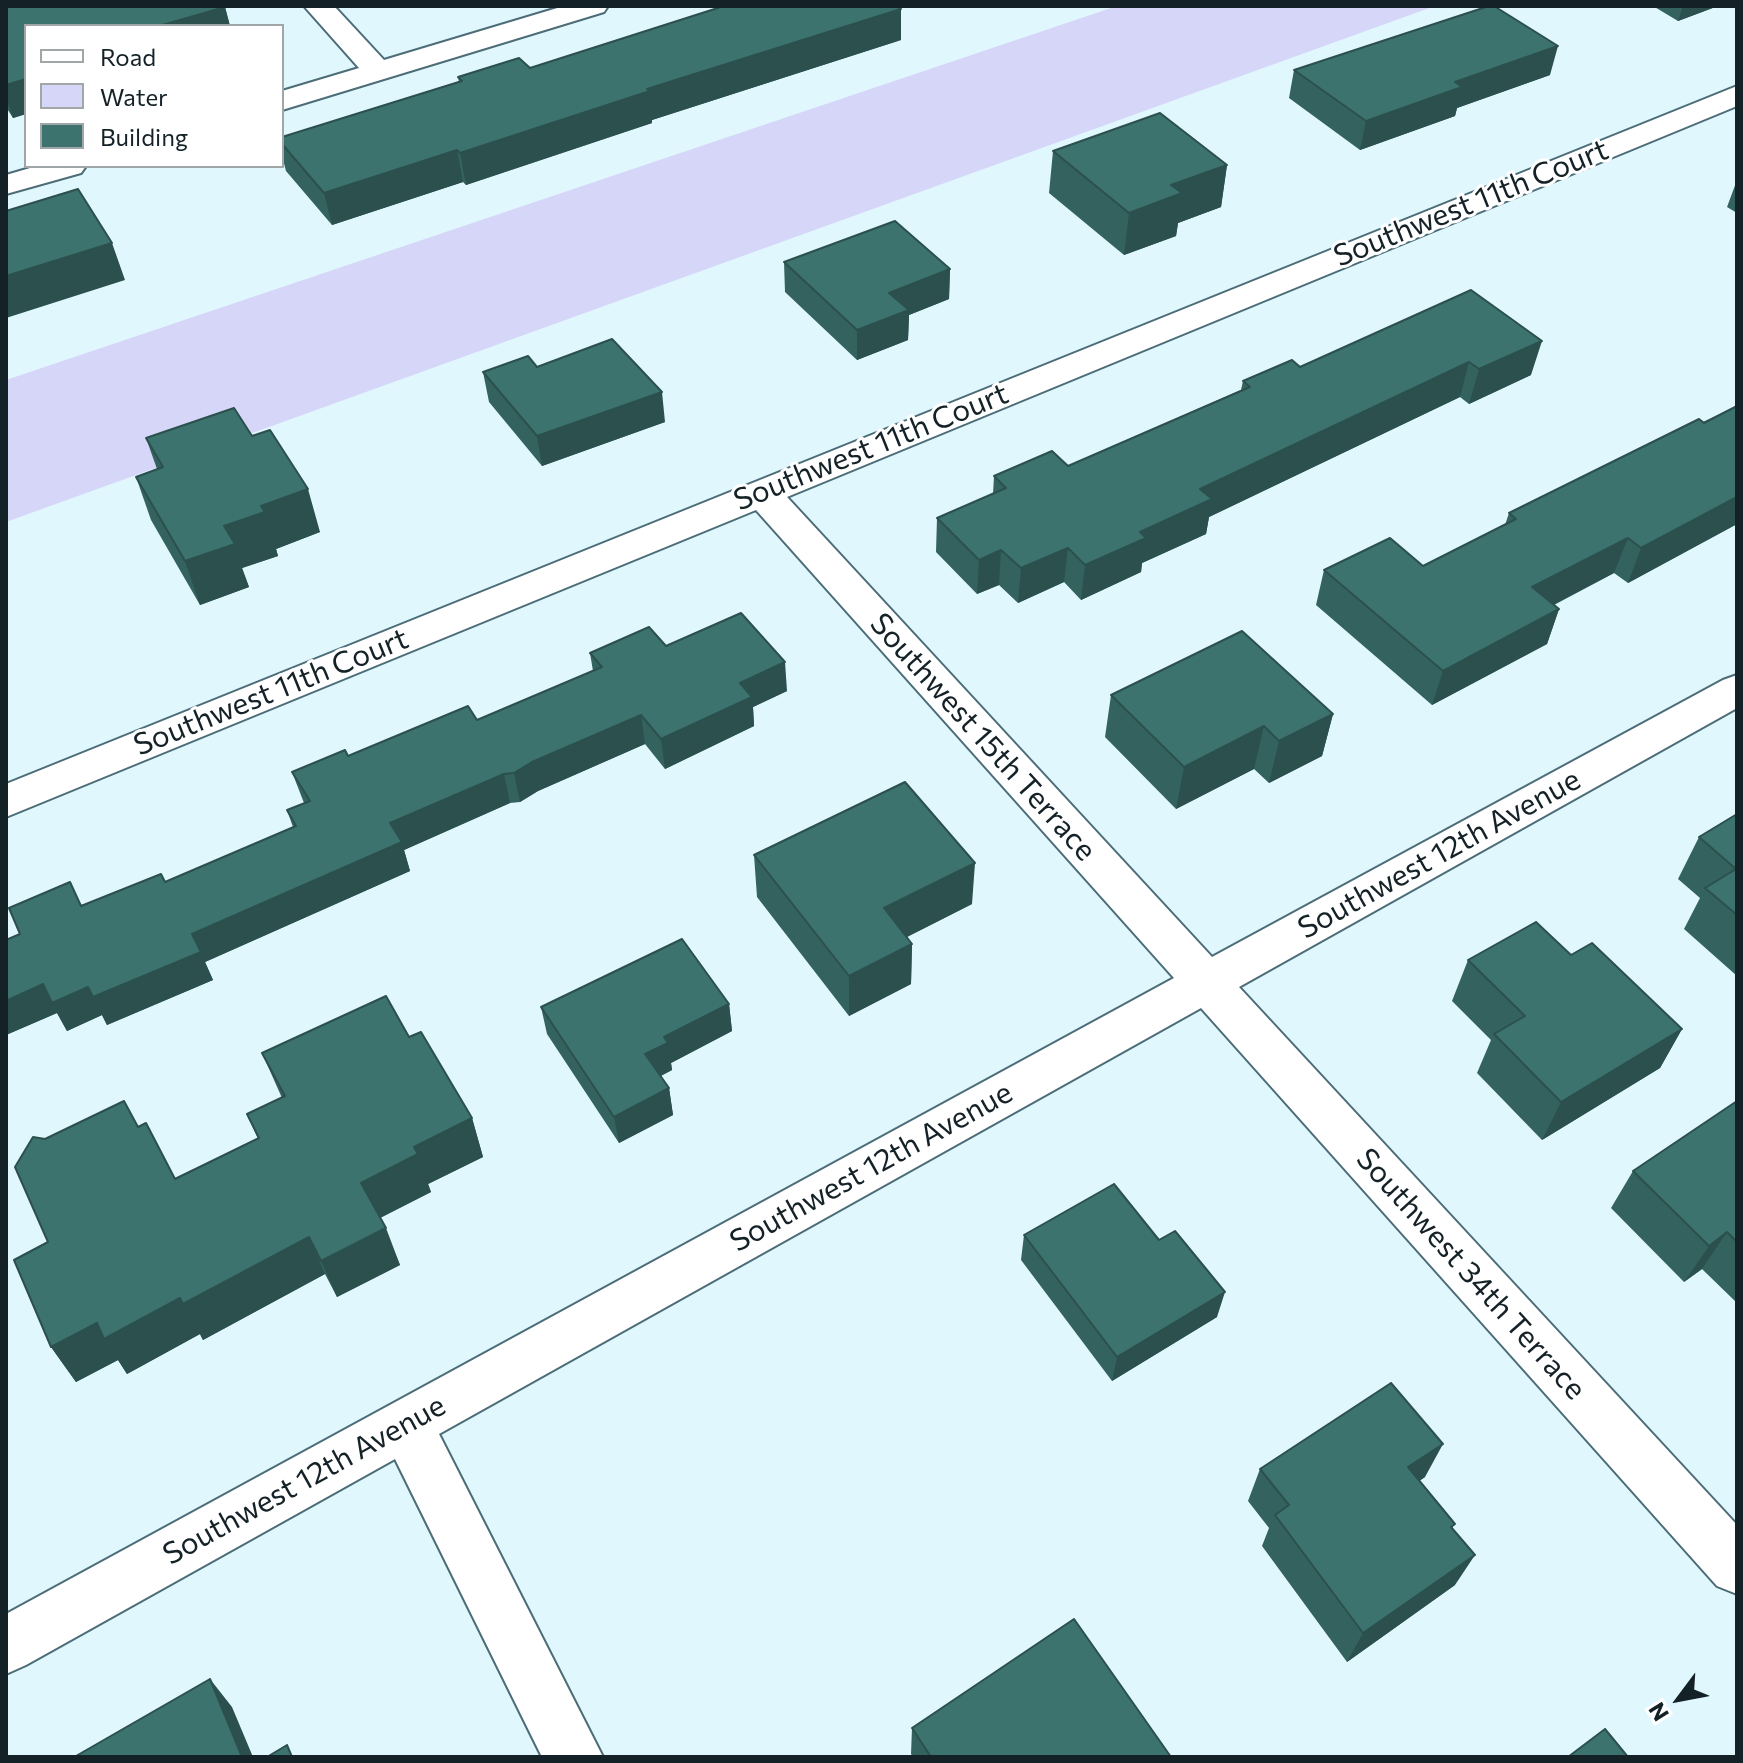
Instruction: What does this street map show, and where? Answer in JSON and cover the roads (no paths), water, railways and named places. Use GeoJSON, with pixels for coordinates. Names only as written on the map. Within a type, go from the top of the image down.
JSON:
{"type":"FeatureCollection","features":[{"type":"Feature","properties":{"kind":"street"},"geometry":{"type":"LineString","coordinates":[[318,6],[378,71]]}},
{"type":"Feature","properties":{"kind":"street"},"geometry":{"type":"LineString","coordinates":[[284,100],[594,6]]}},
{"type":"Feature","properties":{"kind":"street","name":"Southwest 11th Court"},"geometry":{"type":"LineString","coordinates":[[6,801],[1737,95]]}},
{"type":"Feature","properties":{"kind":"street"},"geometry":{"type":"LineString","coordinates":[[6,185],[63,168]]}},
{"type":"Feature","properties":{"kind":"street","name":"Southwest 15th Terrace"},"geometry":{"type":"LineString","coordinates":[[761,492],[1206,983]]}},
{"type":"Feature","properties":{"kind":"street","name":"Southwest 12th Avenue"},"geometry":{"type":"LineString","coordinates":[[6,1645],[1737,690]]}},
{"type":"Feature","properties":{"kind":"street","name":"Southwest 34th Terrace"},"geometry":{"type":"LineString","coordinates":[[1206,983],[1737,1566]]}},
{"type":"Feature","properties":{"kind":"street"},"geometry":{"type":"LineString","coordinates":[[405,1423],[573,1757]]}},
{"type":"Feature","properties":{"kind":"water"},"geometry":{"type":"Polygon","coordinates":[[[1117,6],[1435,6],[6,522],[6,380],[1117,6]]]}}]}
